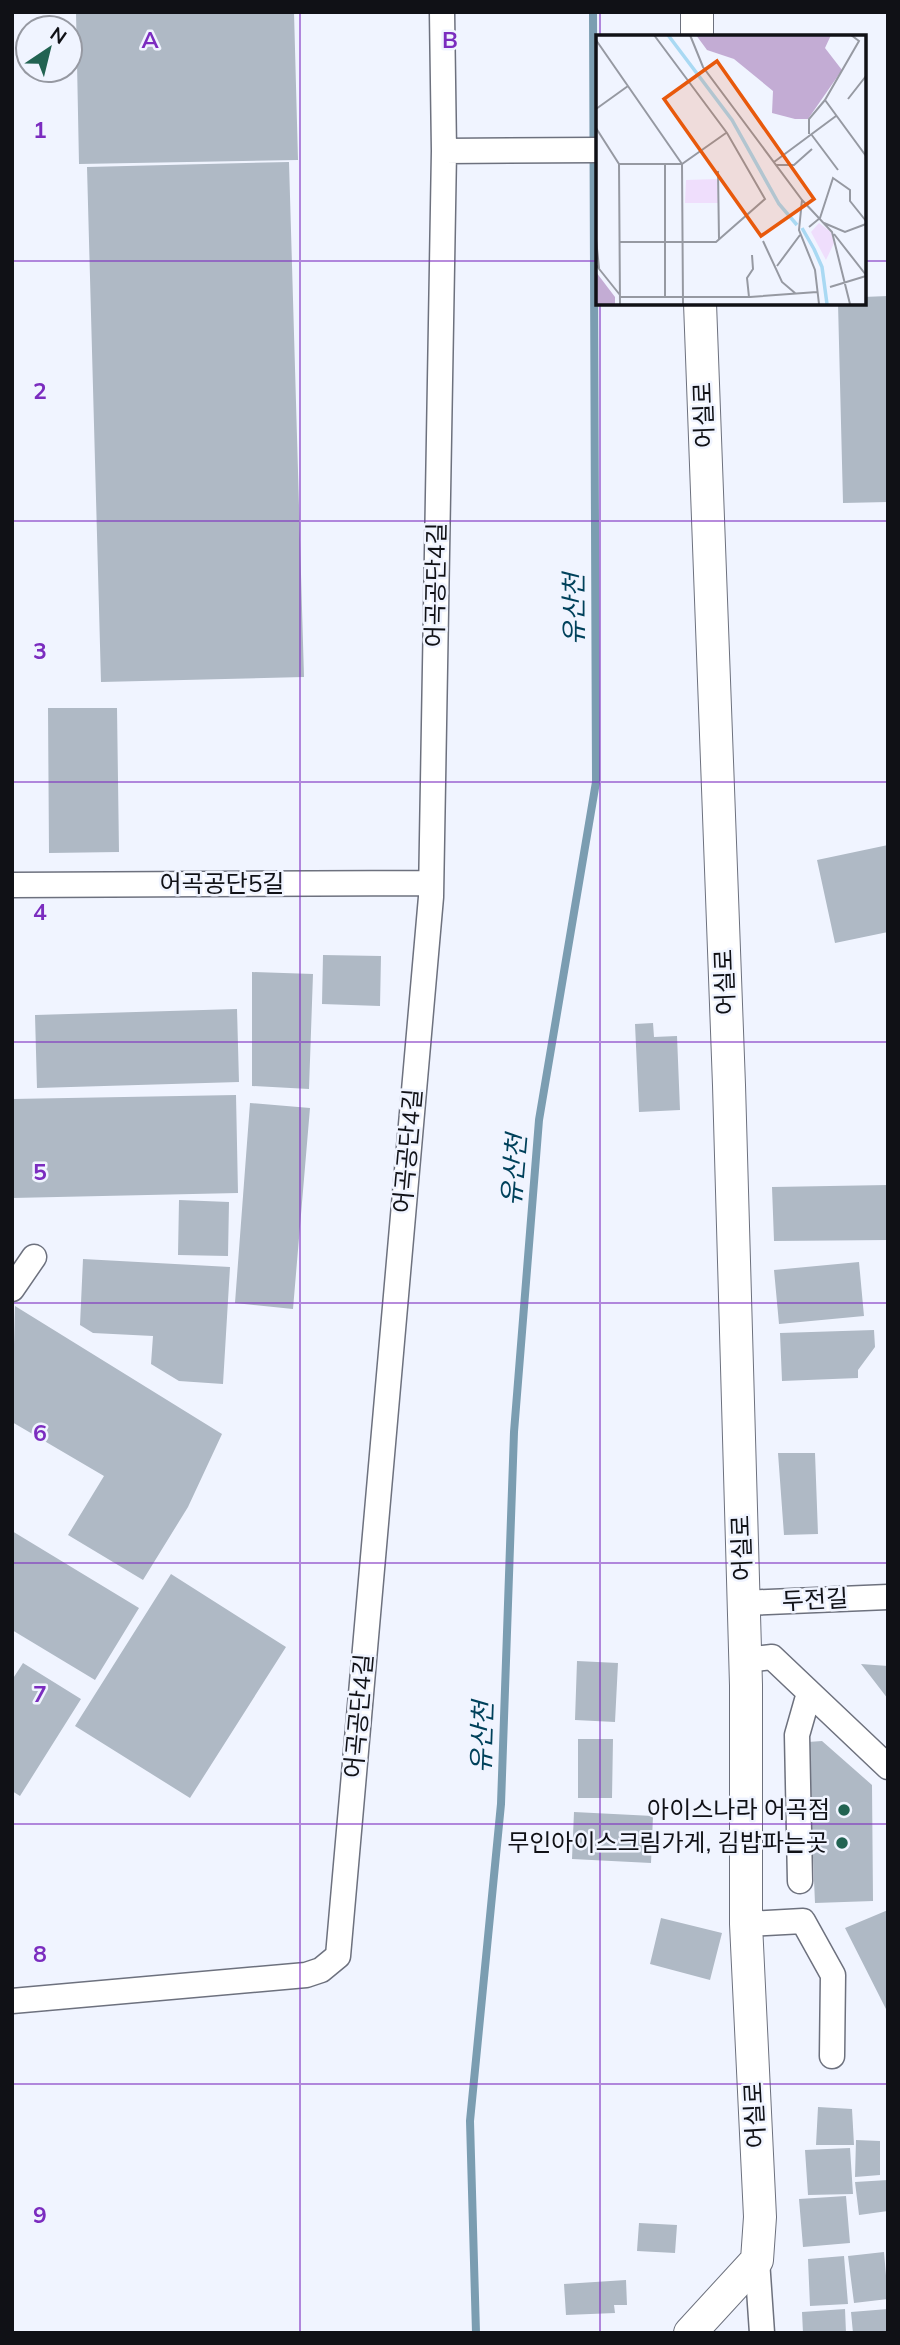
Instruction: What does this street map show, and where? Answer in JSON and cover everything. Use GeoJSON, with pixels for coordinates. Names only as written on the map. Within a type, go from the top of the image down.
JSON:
{"type":"FeatureCollection","features":[{"type":"Feature","properties":{"kind":"main road"},"geometry":{"type":"LineString","coordinates":[[697,12],[697,35]]}},
{"type":"Feature","properties":{"kind":"main road","name":"어실로"},"geometry":{"type":"LineString","coordinates":[[700,304],[729,1085],[745,1660],[746,1924],[760,2217],[757,2260]]}},
{"type":"Feature","properties":{"kind":"main road"},"geometry":{"type":"LineString","coordinates":[[690,2333],[757,2260]]}},
{"type":"Feature","properties":{"kind":"street","name":"어곡공단4길"},"geometry":{"type":"LineString","coordinates":[[12,2001],[306,1975],[321,1970],[338,1956],[431,883],[444,151],[442,12]]}},
{"type":"Feature","properties":{"kind":"street"},"geometry":{"type":"LineString","coordinates":[[444,151],[596,150]]}},
{"type":"Feature","properties":{"kind":"street","name":"어곡공단5길"},"geometry":{"type":"LineString","coordinates":[[12,885],[431,883]]}},
{"type":"Feature","properties":{"kind":"street"},"geometry":{"type":"LineString","coordinates":[[12,1289],[34,1257]]}},
{"type":"Feature","properties":{"kind":"street","name":"두전길"},"geometry":{"type":"LineString","coordinates":[[743,1603],[888,1597]]}},
{"type":"Feature","properties":{"kind":"street"},"geometry":{"type":"LineString","coordinates":[[745,1660],[772,1657],[888,1767]]}},
{"type":"Feature","properties":{"kind":"street"},"geometry":{"type":"LineString","coordinates":[[800,1881],[797,1735],[809,1693]]}},
{"type":"Feature","properties":{"kind":"street"},"geometry":{"type":"LineString","coordinates":[[746,1924],[803,1921],[833,1975],[832,2056]]}},
{"type":"Feature","properties":{"kind":"street"},"geometry":{"type":"LineString","coordinates":[[757,2260],[762,2333]]}},
{"type":"Feature","properties":{"kind":"building"},"geometry":{"type":"Polygon","coordinates":[[[294,12],[298,160],[79,164],[77,84],[84,84],[84,14],[76,14],[294,12]]]}},
{"type":"Feature","properties":{"kind":"building"},"geometry":{"type":"Polygon","coordinates":[[[289,162],[304,677],[101,682],[87,167],[289,162]]]}},
{"type":"Feature","properties":{"kind":"building"},"geometry":{"type":"Polygon","coordinates":[[[888,296],[888,502],[843,503],[838,304],[865,304],[865,297],[888,296]]]}},
{"type":"Feature","properties":{"kind":"building"},"geometry":{"type":"Polygon","coordinates":[[[48,708],[117,708],[119,852],[49,853],[48,708]]]}},
{"type":"Feature","properties":{"kind":"building"},"geometry":{"type":"Polygon","coordinates":[[[888,845],[888,932],[835,943],[817,860],[888,845]]]}},
{"type":"Feature","properties":{"kind":"building"},"geometry":{"type":"Polygon","coordinates":[[[323,955],[381,956],[380,1006],[322,1004],[323,955]]]}},
{"type":"Feature","properties":{"kind":"building"},"geometry":{"type":"Polygon","coordinates":[[[252,972],[313,974],[309,1089],[252,1086],[252,972]]]}},
{"type":"Feature","properties":{"kind":"building"},"geometry":{"type":"Polygon","coordinates":[[[237,1009],[239,1082],[37,1088],[35,1015],[237,1009]]]}},
{"type":"Feature","properties":{"kind":"building"},"geometry":{"type":"Polygon","coordinates":[[[653,1023],[654,1037],[677,1036],[680,1110],[639,1112],[635,1024],[653,1023]]]}},
{"type":"Feature","properties":{"kind":"building"},"geometry":{"type":"Polygon","coordinates":[[[236,1095],[238,1193],[12,1198],[12,1099],[236,1095]]]}},
{"type":"Feature","properties":{"kind":"building"},"geometry":{"type":"Polygon","coordinates":[[[250,1103],[310,1108],[293,1309],[235,1303],[250,1103]]]}},
{"type":"Feature","properties":{"kind":"building"},"geometry":{"type":"Polygon","coordinates":[[[888,1185],[888,1240],[774,1241],[772,1187],[888,1185]]]}},
{"type":"Feature","properties":{"kind":"building"},"geometry":{"type":"Polygon","coordinates":[[[179,1200],[229,1202],[228,1256],[178,1255],[179,1200]]]}},
{"type":"Feature","properties":{"kind":"building"},"geometry":{"type":"Polygon","coordinates":[[[83,1259],[230,1267],[223,1384],[179,1381],[151,1364],[153,1336],[93,1333],[80,1325],[83,1259]]]}},
{"type":"Feature","properties":{"kind":"building"},"geometry":{"type":"Polygon","coordinates":[[[859,1262],[864,1316],[779,1324],[774,1270],[859,1262]]]}},
{"type":"Feature","properties":{"kind":"building"},"geometry":{"type":"Polygon","coordinates":[[[15,1306],[222,1434],[188,1507],[143,1580],[68,1535],[104,1476],[12,1422],[15,1306]]]}},
{"type":"Feature","properties":{"kind":"building"},"geometry":{"type":"Polygon","coordinates":[[[874,1330],[875,1347],[858,1370],[858,1378],[782,1381],[780,1333],[874,1330]]]}},
{"type":"Feature","properties":{"kind":"building"},"geometry":{"type":"Polygon","coordinates":[[[778,1453],[815,1453],[818,1534],[784,1535],[778,1453]]]}},
{"type":"Feature","properties":{"kind":"building"},"geometry":{"type":"Polygon","coordinates":[[[12,1531],[139,1608],[95,1680],[12,1630],[12,1531]]]}},
{"type":"Feature","properties":{"kind":"building"},"geometry":{"type":"Polygon","coordinates":[[[171,1574],[286,1647],[190,1798],[75,1726],[171,1574]]]}},
{"type":"Feature","properties":{"kind":"building"},"geometry":{"type":"Polygon","coordinates":[[[577,1661],[618,1663],[615,1722],[575,1720],[577,1661]]]}},
{"type":"Feature","properties":{"kind":"building"},"geometry":{"type":"Polygon","coordinates":[[[23,1663],[81,1699],[20,1796],[12,1791],[12,1680],[23,1663]]]}},
{"type":"Feature","properties":{"kind":"building"},"geometry":{"type":"Polygon","coordinates":[[[861,1664],[888,1666],[888,1699],[861,1664]]]}},
{"type":"Feature","properties":{"kind":"building"},"geometry":{"type":"Polygon","coordinates":[[[578,1739],[613,1739],[612,1798],[578,1798],[578,1739]]]}},
{"type":"Feature","properties":{"kind":"building","name":"무인아이스크림가게, 김밥파는곳"},"geometry":{"type":"Polygon","coordinates":[[[822,1741],[872,1785],[873,1901],[815,1903],[808,1742],[822,1741]]]}},
{"type":"Feature","properties":{"kind":"building"},"geometry":{"type":"Polygon","coordinates":[[[574,1812],[653,1816],[651,1863],[572,1859],[574,1812]]]}},
{"type":"Feature","properties":{"kind":"building"},"geometry":{"type":"Polygon","coordinates":[[[888,1910],[888,2013],[845,1928],[888,1910]]]}},
{"type":"Feature","properties":{"kind":"building"},"geometry":{"type":"Polygon","coordinates":[[[661,1918],[722,1933],[710,1980],[650,1964],[661,1918]]]}},
{"type":"Feature","properties":{"kind":"building"},"geometry":{"type":"Polygon","coordinates":[[[818,2107],[852,2109],[854,2145],[816,2145],[818,2107]]]}},
{"type":"Feature","properties":{"kind":"building"},"geometry":{"type":"Polygon","coordinates":[[[856,2140],[880,2141],[880,2175],[855,2177],[856,2140]]]}},
{"type":"Feature","properties":{"kind":"building"},"geometry":{"type":"Polygon","coordinates":[[[850,2148],[853,2194],[808,2195],[805,2150],[850,2148]]]}},
{"type":"Feature","properties":{"kind":"building"},"geometry":{"type":"Polygon","coordinates":[[[888,2180],[888,2211],[859,2215],[855,2182],[888,2180]]]}},
{"type":"Feature","properties":{"kind":"building"},"geometry":{"type":"Polygon","coordinates":[[[846,2196],[850,2243],[803,2247],[799,2199],[846,2196]]]}},
{"type":"Feature","properties":{"kind":"building"},"geometry":{"type":"Polygon","coordinates":[[[639,2223],[677,2225],[675,2253],[637,2251],[639,2223]]]}},
{"type":"Feature","properties":{"kind":"building"},"geometry":{"type":"Polygon","coordinates":[[[884,2252],[888,2299],[854,2303],[848,2256],[884,2252]]]}},
{"type":"Feature","properties":{"kind":"building"},"geometry":{"type":"Polygon","coordinates":[[[844,2256],[848,2304],[810,2306],[808,2259],[844,2256]]]}},
{"type":"Feature","properties":{"kind":"building"},"geometry":{"type":"Polygon","coordinates":[[[626,2280],[627,2305],[614,2305],[615,2313],[566,2315],[564,2284],[626,2280]]]}},
{"type":"Feature","properties":{"kind":"building"},"geometry":{"type":"Polygon","coordinates":[[[845,2309],[846,2333],[803,2333],[802,2312],[845,2309]]]}},
{"type":"Feature","properties":{"kind":"building"},"geometry":{"type":"Polygon","coordinates":[[[888,2309],[888,2333],[853,2333],[851,2312],[888,2309]]]}},
{"type":"Feature","properties":{"kind":"waterway","name":"유산천"},"geometry":{"type":"LineString","coordinates":[[476,2333],[470,2121],[501,1804],[514,1432],[539,1120],[596,782],[593,12]]}},
{"type":"Feature","properties":{"kind":"place","name":"아이스나라 어곡점"},"geometry":{"type":"Point","coordinates":[844,1810]}},
{"type":"Feature","properties":{"kind":"place","name":"무인아이스크림가게, 김밥파는곳"},"geometry":{"type":"Point","coordinates":[842,1843]}}]}
